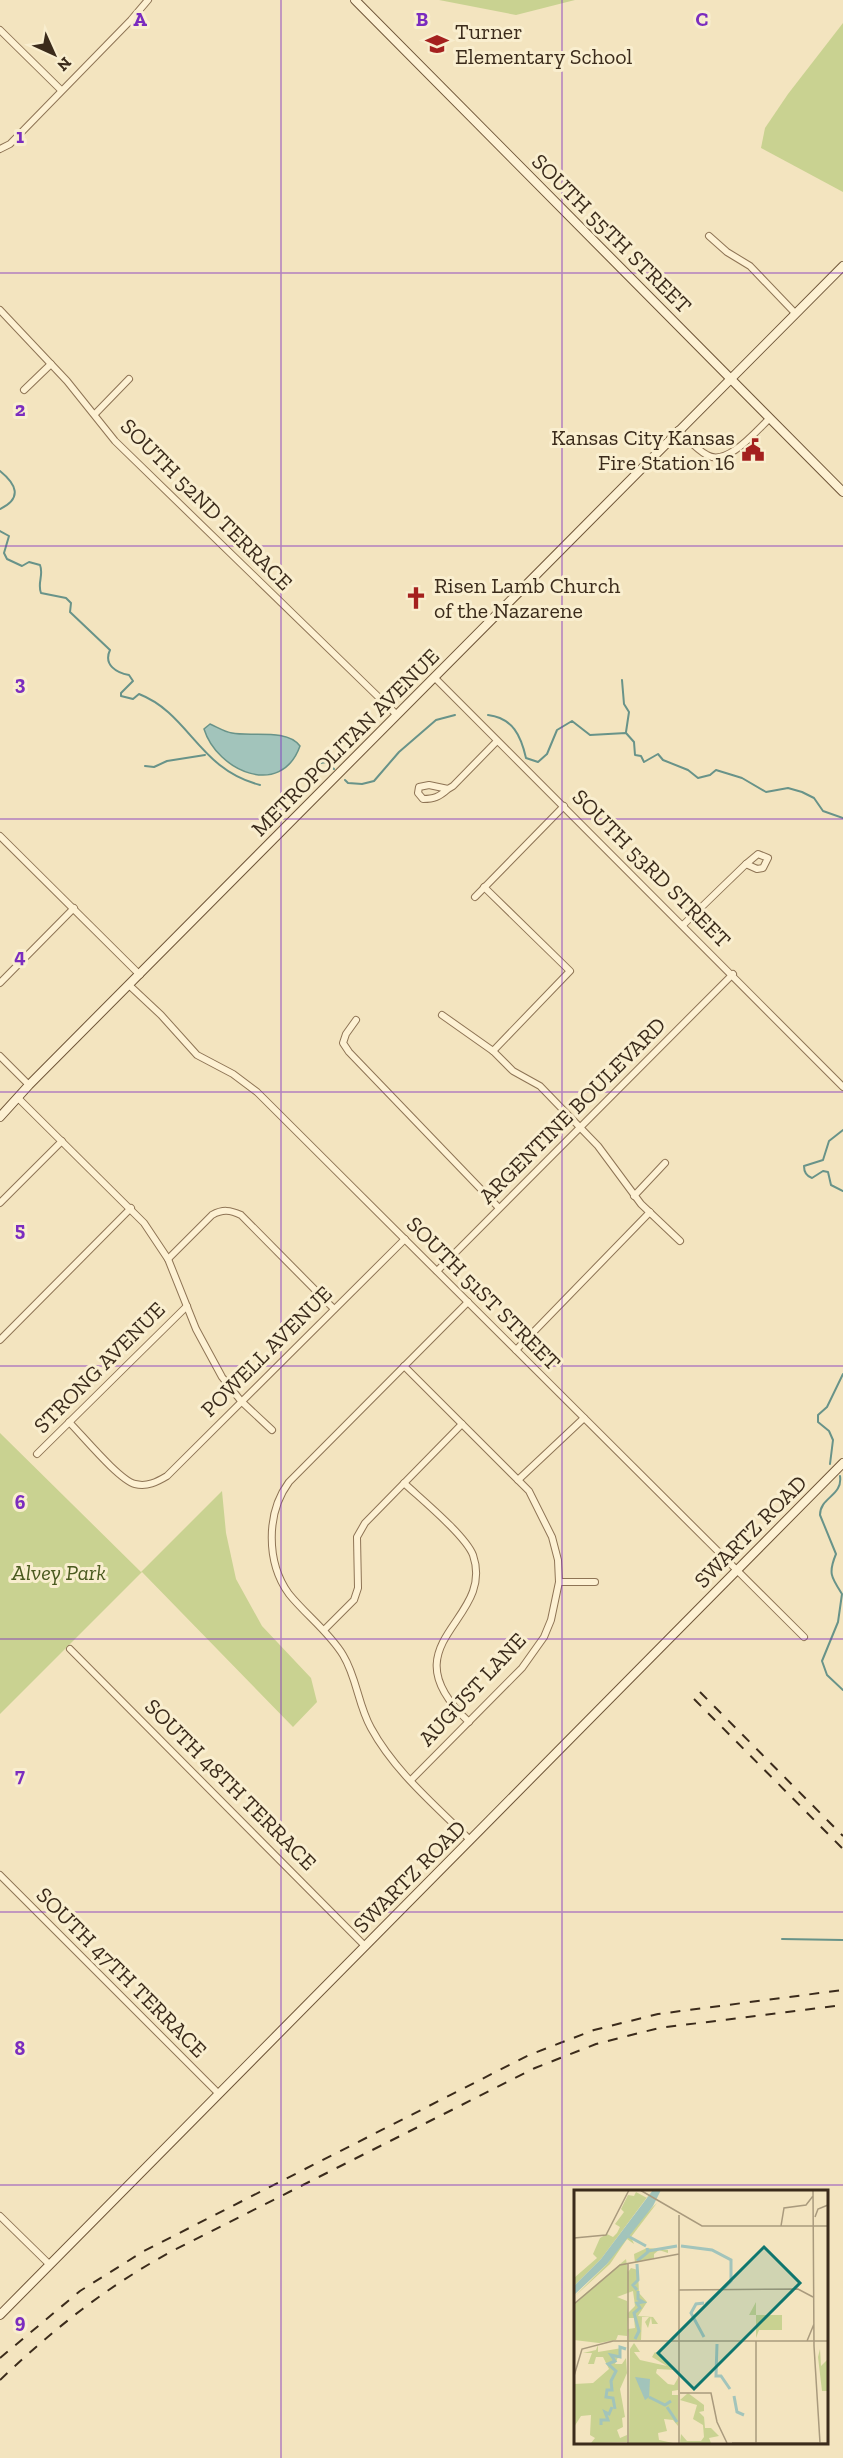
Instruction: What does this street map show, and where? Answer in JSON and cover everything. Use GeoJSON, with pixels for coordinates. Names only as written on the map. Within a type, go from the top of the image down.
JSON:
{"type":"FeatureCollection","features":[{"type":"Feature","properties":{"kind":"street"},"geometry":{"type":"LineString","coordinates":[[0,149],[10,144],[148,0]]}},
{"type":"Feature","properties":{"kind":"street","name":"SOUTH 55TH STREET"},"geometry":{"type":"LineString","coordinates":[[355,0],[843,492]]}},
{"type":"Feature","properties":{"kind":"street"},"geometry":{"type":"LineString","coordinates":[[0,30],[61,90]]}},
{"type":"Feature","properties":{"kind":"street"},"geometry":{"type":"LineString","coordinates":[[709,236],[727,252],[750,266],[795,313]]}},
{"type":"Feature","properties":{"kind":"street","name":"METROPOLITAN AVENUE"},"geometry":{"type":"LineString","coordinates":[[0,1117],[29,1085],[130,986],[678,430],[843,266]]}},
{"type":"Feature","properties":{"kind":"street","name":"SOUTH 52ND TERRACE"},"geometry":{"type":"LineString","coordinates":[[0,310],[95,414],[115,441],[396,715]]}},
{"type":"Feature","properties":{"kind":"street"},"geometry":{"type":"LineString","coordinates":[[24,390],[51,364]]}},
{"type":"Feature","properties":{"kind":"street"},"geometry":{"type":"LineString","coordinates":[[95,414],[129,379]]}},
{"type":"Feature","properties":{"kind":"street"},"geometry":{"type":"LineString","coordinates":[[678,430],[705,455],[718,458],[732,453],[770,418]]}},
{"type":"Feature","properties":{"kind":"street","name":"SOUTH 53RD STREET"},"geometry":{"type":"LineString","coordinates":[[434,677],[843,1087]]}},
{"type":"Feature","properties":{"kind":"street"},"geometry":{"type":"LineString","coordinates":[[448,789],[497,741]]}},
{"type":"Feature","properties":{"kind":"street"},"geometry":{"type":"LineString","coordinates":[[475,897],[564,806]]}},
{"type":"Feature","properties":{"kind":"street"},"geometry":{"type":"LineString","coordinates":[[0,836],[140,975]]}},
{"type":"Feature","properties":{"kind":"street"},"geometry":{"type":"LineString","coordinates":[[683,925],[746,864]]}},
{"type":"Feature","properties":{"kind":"street"},"geometry":{"type":"LineString","coordinates":[[484,887],[570,970],[493,1052]]}},
{"type":"Feature","properties":{"kind":"street"},"geometry":{"type":"LineString","coordinates":[[0,983],[74,908]]}},
{"type":"Feature","properties":{"kind":"street","name":"ARGENTINE BOULEVARD"},"geometry":{"type":"LineString","coordinates":[[437,1271],[582,1128],[732,974]]}},
{"type":"Feature","properties":{"kind":"street","name":"SOUTH 51ST STREET"},"geometry":{"type":"LineString","coordinates":[[130,986],[161,1015],[197,1055],[233,1074],[257,1092],[804,1637]]}},
{"type":"Feature","properties":{"kind":"street"},"geometry":{"type":"LineString","coordinates":[[441,1015],[493,1052],[513,1071],[540,1086],[582,1128],[608,1159],[634,1196],[680,1241]]}},
{"type":"Feature","properties":{"kind":"street"},"geometry":{"type":"LineString","coordinates":[[356,1020],[346,1034],[343,1043],[349,1052],[499,1208]]}},
{"type":"Feature","properties":{"kind":"street"},"geometry":{"type":"LineString","coordinates":[[0,1056],[29,1085]]}},
{"type":"Feature","properties":{"kind":"street"},"geometry":{"type":"LineString","coordinates":[[18,1098],[131,1208],[168,1259],[208,1353],[222,1377],[241,1401],[272,1430]]}},
{"type":"Feature","properties":{"kind":"street"},"geometry":{"type":"LineString","coordinates":[[0,1203],[62,1141]]}},
{"type":"Feature","properties":{"kind":"street"},"geometry":{"type":"LineString","coordinates":[[634,1196],[665,1163]]}},
{"type":"Feature","properties":{"kind":"street"},"geometry":{"type":"LineString","coordinates":[[0,1340],[131,1208]]}},
{"type":"Feature","properties":{"kind":"street"},"geometry":{"type":"LineString","coordinates":[[168,1259],[212,1215],[230,1210],[241,1215],[334,1309]]}},
{"type":"Feature","properties":{"kind":"street"},"geometry":{"type":"LineString","coordinates":[[516,1350],[650,1212]]}},
{"type":"Feature","properties":{"kind":"street","name":"POWELL AVENUE"},"geometry":{"type":"LineString","coordinates":[[69,1422],[123,1477],[135,1484],[150,1484],[167,1476],[405,1239]]}},
{"type":"Feature","properties":{"kind":"street"},"geometry":{"type":"LineString","coordinates":[[468,1302],[288,1482],[278,1500],[272,1535],[273,1553],[279,1575],[289,1593],[324,1630],[343,1655],[353,1676],[369,1725],[395,1765],[470,1840]]}},
{"type":"Feature","properties":{"kind":"street","name":"STRONG AVENUE"},"geometry":{"type":"LineString","coordinates":[[37,1454],[187,1306]]}},
{"type":"Feature","properties":{"kind":"street","name":"AUGUST LANE"},"geometry":{"type":"LineString","coordinates":[[404,1366],[529,1491],[552,1537],[558,1560],[559,1582],[556,1603],[544,1637],[522,1668],[411,1780]]}},
{"type":"Feature","properties":{"kind":"street"},"geometry":{"type":"LineString","coordinates":[[518,1480],[584,1418]]}},
{"type":"Feature","properties":{"kind":"street"},"geometry":{"type":"LineString","coordinates":[[324,1630],[350,1605],[358,1588],[357,1537],[376,1510],[462,1424]]}},
{"type":"Feature","properties":{"kind":"street","name":"SWARTZ ROAD"},"geometry":{"type":"LineString","coordinates":[[0,2315],[843,1463]]}},
{"type":"Feature","properties":{"kind":"street"},"geometry":{"type":"LineString","coordinates":[[404,1483],[463,1539],[472,1554],[476,1571],[475,1586],[470,1599],[445,1636],[437,1661],[438,1678],[443,1694],[469,1722]]}},
{"type":"Feature","properties":{"kind":"street"},"geometry":{"type":"LineString","coordinates":[[559,1582],[595,1582]]}},
{"type":"Feature","properties":{"kind":"street","name":"SOUTH 48TH TERRACE"},"geometry":{"type":"LineString","coordinates":[[70,1649],[365,1946]]}},
{"type":"Feature","properties":{"kind":"street","name":"SOUTH 47TH TERRACE"},"geometry":{"type":"LineString","coordinates":[[0,1875],[218,2093]]}},
{"type":"Feature","properties":{"kind":"street"},"geometry":{"type":"LineString","coordinates":[[0,2216],[49,2264]]}},
{"type":"Feature","properties":{"kind":"green space"},"geometry":{"type":"Polygon","coordinates":[[[439,0],[575,0],[516,15],[439,0]]]}},
{"type":"Feature","properties":{"kind":"green space"},"geometry":{"type":"Polygon","coordinates":[[[843,23],[843,192],[761,148],[765,128],[788,94],[843,23]]]}},
{"type":"Feature","properties":{"kind":"green space","name":"Alvey Park"},"geometry":{"type":"Polygon","coordinates":[[[0,1433],[141,1572],[222,1491],[226,1533],[236,1579],[262,1626],[311,1678],[317,1702],[293,1727],[142,1572],[0,1714],[0,1433]]]}},
{"type":"Feature","properties":{"kind":"water"},"geometry":{"type":"Polygon","coordinates":[[[210,724],[232,733],[278,735],[294,740],[300,746],[291,762],[279,772],[265,775],[250,773],[235,767],[211,744],[204,729],[210,724]]]}},
{"type":"Feature","properties":{"kind":"waterway"},"geometry":{"type":"LineString","coordinates":[[0,471],[10,481],[15,491],[12,500],[0,509]]}},
{"type":"Feature","properties":{"kind":"waterway"},"geometry":{"type":"LineString","coordinates":[[0,531],[9,536],[4,553],[7,559],[22,566],[29,562],[40,565],[41,593],[66,598],[71,603],[70,612],[110,650],[108,660],[112,667],[129,675],[133,681],[121,693],[121,696],[133,699],[139,694],[156,703],[171,714],[222,767],[260,785]]}},
{"type":"Feature","properties":{"kind":"waterway"},"geometry":{"type":"LineString","coordinates":[[622,680],[624,704],[629,712],[626,732]]}},
{"type":"Feature","properties":{"kind":"waterway"},"geometry":{"type":"LineString","coordinates":[[345,780],[348,783],[362,784],[374,781],[399,752],[436,720],[455,715]]}},
{"type":"Feature","properties":{"kind":"waterway"},"geometry":{"type":"LineString","coordinates":[[488,715],[510,724],[521,742],[526,758],[538,762],[547,754],[557,730],[572,721],[590,735],[626,733],[634,742],[635,755],[641,756],[644,762],[658,754],[663,760],[688,770],[698,778],[710,775],[716,770],[742,778],[766,792],[788,788],[814,798],[823,811],[843,818]]}},
{"type":"Feature","properties":{"kind":"waterway"},"geometry":{"type":"LineString","coordinates":[[145,766],[154,767],[167,761],[205,755]]}},
{"type":"Feature","properties":{"kind":"waterway"},"geometry":{"type":"LineString","coordinates":[[316,764],[326,762],[334,769]]}},
{"type":"Feature","properties":{"kind":"waterway"},"geometry":{"type":"LineString","coordinates":[[843,1130],[829,1141],[823,1160],[804,1166],[806,1174],[812,1178],[823,1171],[828,1172],[831,1185],[843,1191]]}},
{"type":"Feature","properties":{"kind":"waterway"},"geometry":{"type":"LineString","coordinates":[[830,1464],[833,1440],[829,1431],[818,1422],[818,1415],[827,1407],[843,1374]]}},
{"type":"Feature","properties":{"kind":"waterway"},"geometry":{"type":"LineString","coordinates":[[840,1476],[838,1488],[824,1504],[820,1515],[836,1554],[831,1571],[842,1594],[838,1622],[822,1661],[827,1675],[843,1690]]}},
{"type":"Feature","properties":{"kind":"waterway"},"geometry":{"type":"LineString","coordinates":[[782,1939],[843,1940]]}},
{"type":"Feature","properties":{"kind":"railway"},"geometry":{"type":"LineString","coordinates":[[700,1692],[843,1836]]}},
{"type":"Feature","properties":{"kind":"railway"},"geometry":{"type":"LineString","coordinates":[[694,1699],[843,1849]]}},
{"type":"Feature","properties":{"kind":"railway"},"geometry":{"type":"LineString","coordinates":[[0,2358],[80,2291],[144,2251],[529,2055],[594,2030],[658,2014],[843,1990]]}},
{"type":"Feature","properties":{"kind":"railway"},"geometry":{"type":"LineString","coordinates":[[0,2380],[82,2309],[149,2264],[535,2068],[596,2044],[659,2028],[843,2005]]}},
{"type":"Feature","properties":{"kind":"place","name":"Turner Elementary School"},"geometry":{"type":"Point","coordinates":[437,44]}},
{"type":"Feature","properties":{"kind":"place","name":"Kansas City Kansas Fire Station 16"},"geometry":{"type":"Point","coordinates":[753,450]}},
{"type":"Feature","properties":{"kind":"place","name":"Risen Lamb Church of the Nazarene"},"geometry":{"type":"Point","coordinates":[416,598]}}]}
